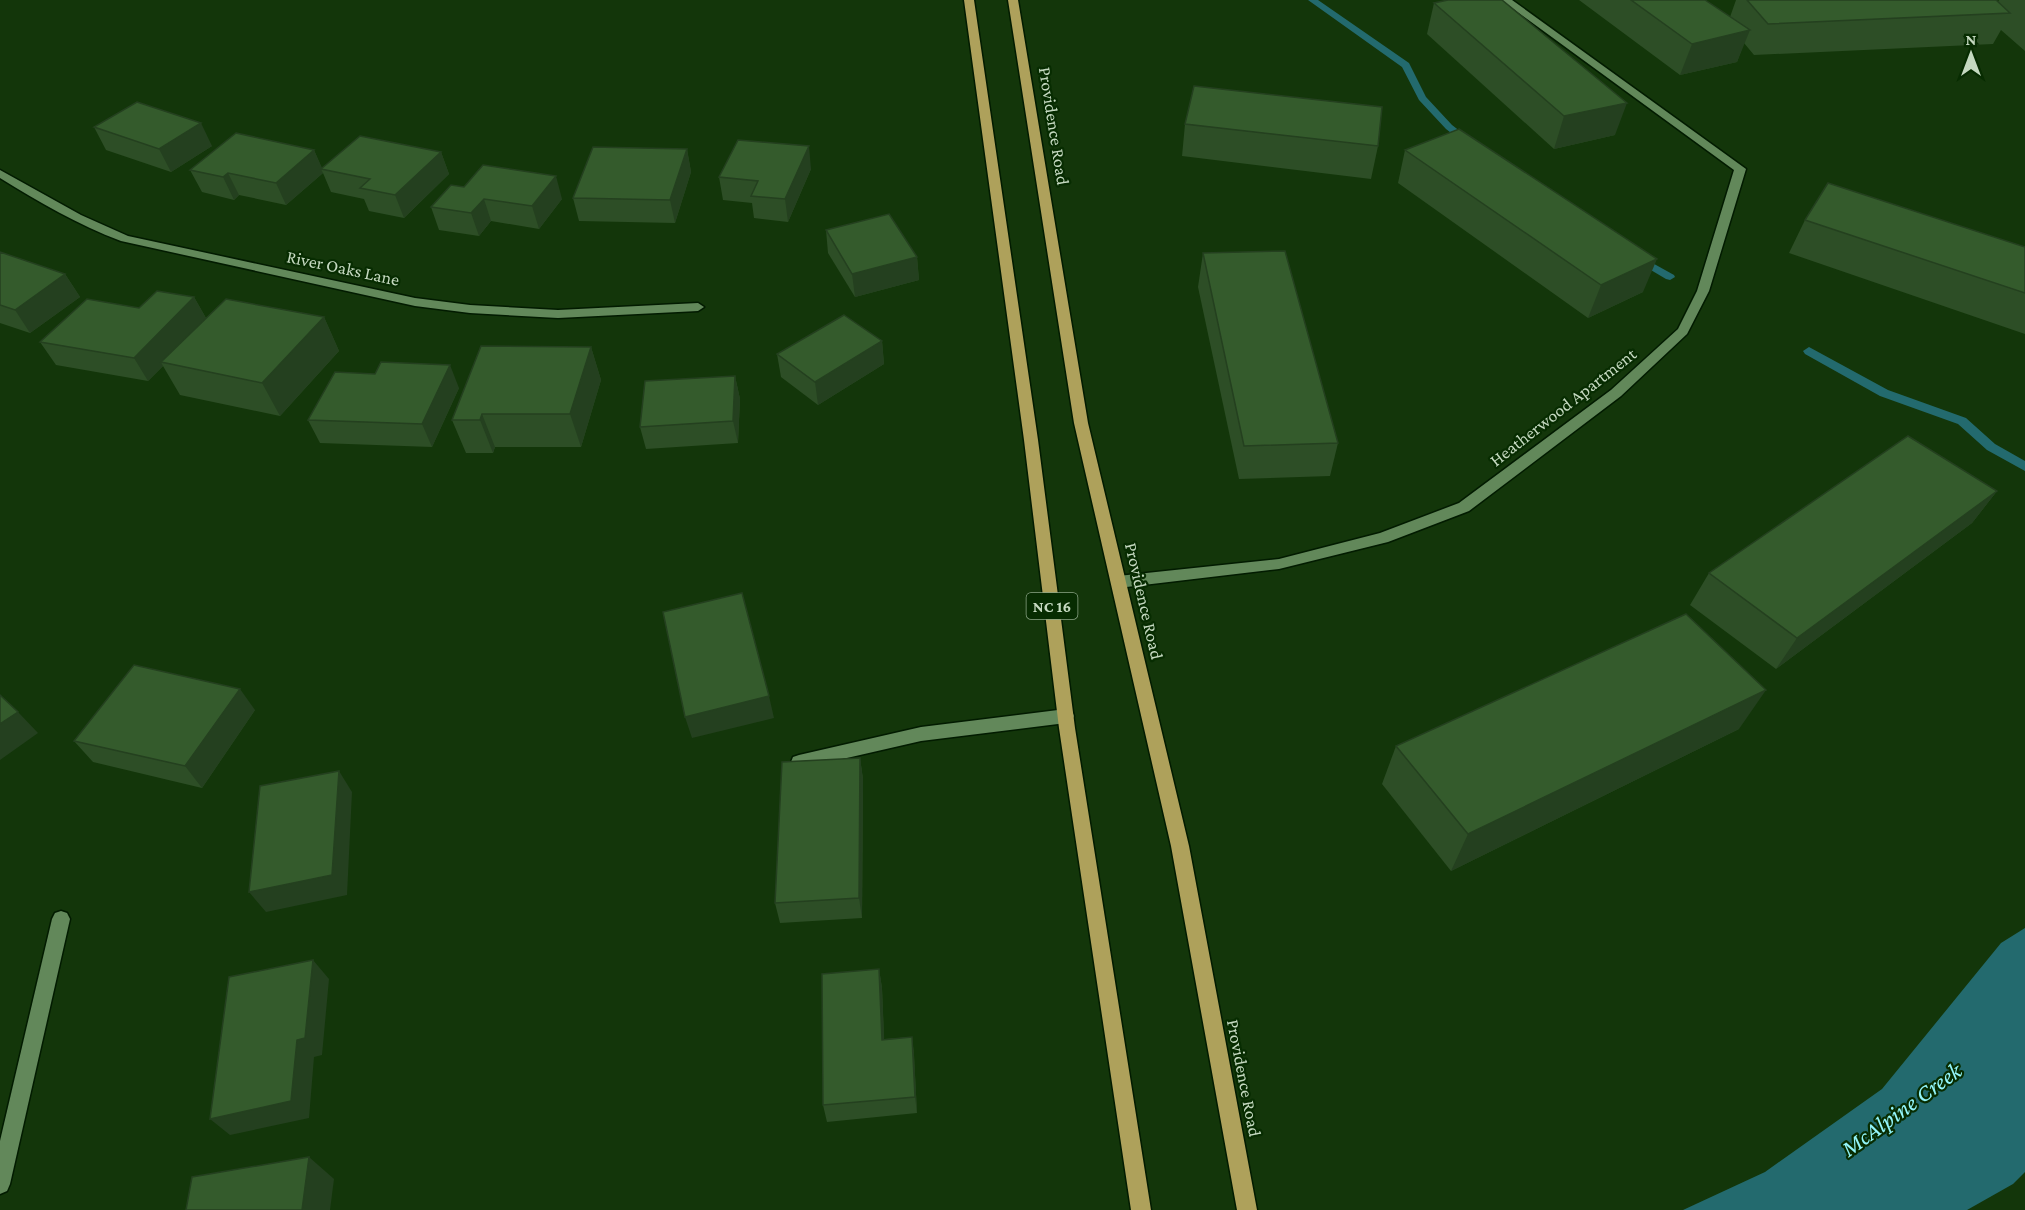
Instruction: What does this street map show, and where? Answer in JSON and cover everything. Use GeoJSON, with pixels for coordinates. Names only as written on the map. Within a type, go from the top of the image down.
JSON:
{"type":"FeatureCollection","features":[{"type":"Feature","properties":{"kind":"main road","name":"NC 16"},"geometry":{"type":"LineString","coordinates":[[969,0],[1031,440],[1066,716],[1141,1210]]}},
{"type":"Feature","properties":{"kind":"main road","name":"Providence Road"},"geometry":{"type":"LineString","coordinates":[[1013,0],[1081,423],[1180,846],[1247,1210]]}},
{"type":"Feature","properties":{"kind":"street","name":"Heatherwood Apartment"},"geometry":{"type":"LineString","coordinates":[[1118,582],[1279,564],[1383,538],[1464,507],[1616,393],[1683,331],[1703,291],[1740,169],[1506,0]]}},
{"type":"Feature","properties":{"kind":"street","name":"River Oaks Lane"},"geometry":{"type":"LineString","coordinates":[[0,173],[73,217],[98,230],[125,239],[415,302],[470,309],[558,314],[698,307]]}},
{"type":"Feature","properties":{"kind":"street"},"geometry":{"type":"LineString","coordinates":[[799,762],[921,734],[1066,716]]}},
{"type":"Feature","properties":{"kind":"street"},"geometry":{"type":"LineString","coordinates":[[0,1184],[61,919]]}},
{"type":"Feature","properties":{"kind":"water","name":"McAlpine Creek"},"geometry":{"type":"Polygon","coordinates":[[[2025,928],[2025,1172],[2013,1184],[1967,1210],[1683,1210],[1765,1172],[1882,1089],[2001,943],[2025,928]]]}},
{"type":"Feature","properties":{"kind":"building"},"geometry":{"type":"Polygon","coordinates":[[[1448,0],[1502,0],[1627,103],[1564,116],[1434,3],[1448,0]]]}},
{"type":"Feature","properties":{"kind":"building"},"geometry":{"type":"Polygon","coordinates":[[[1631,0],[1705,0],[1750,30],[1692,44],[1631,0]]]}},
{"type":"Feature","properties":{"kind":"building"},"geometry":{"type":"Polygon","coordinates":[[[1747,0],[1996,0],[2010,13],[1768,24],[1747,0]]]}},
{"type":"Feature","properties":{"kind":"building"},"geometry":{"type":"Polygon","coordinates":[[[1194,86],[1382,107],[1378,146],[1185,124],[1194,86]]]}},
{"type":"Feature","properties":{"kind":"building"},"geometry":{"type":"Polygon","coordinates":[[[137,102],[201,123],[159,149],[94,127],[137,102]]]}},
{"type":"Feature","properties":{"kind":"building"},"geometry":{"type":"Polygon","coordinates":[[[1459,129],[1657,259],[1601,285],[1405,150],[1459,129]]]}},
{"type":"Feature","properties":{"kind":"building"},"geometry":{"type":"Polygon","coordinates":[[[236,133],[314,150],[276,183],[228,173],[223,177],[190,170],[236,133]]]}},
{"type":"Feature","properties":{"kind":"building"},"geometry":{"type":"Polygon","coordinates":[[[360,136],[441,152],[395,195],[360,188],[370,179],[321,169],[360,136]]]}},
{"type":"Feature","properties":{"kind":"building"},"geometry":{"type":"Polygon","coordinates":[[[738,140],[809,146],[785,199],[751,196],[758,181],[719,177],[738,140]]]}},
{"type":"Feature","properties":{"kind":"building"},"geometry":{"type":"Polygon","coordinates":[[[593,147],[687,149],[670,200],[573,198],[593,147]]]}},
{"type":"Feature","properties":{"kind":"building"},"geometry":{"type":"Polygon","coordinates":[[[483,165],[556,176],[532,206],[484,199],[471,213],[431,207],[451,185],[464,187],[483,165]]]}},
{"type":"Feature","properties":{"kind":"building"},"geometry":{"type":"Polygon","coordinates":[[[1828,183],[2025,247],[2025,293],[1805,220],[1828,183]]]}},
{"type":"Feature","properties":{"kind":"building"},"geometry":{"type":"Polygon","coordinates":[[[889,214],[917,257],[852,274],[826,230],[889,214]]]}},
{"type":"Feature","properties":{"kind":"building"},"geometry":{"type":"Polygon","coordinates":[[[1285,251],[1338,443],[1244,446],[1203,253],[1285,251]]]}},
{"type":"Feature","properties":{"kind":"building"},"geometry":{"type":"Polygon","coordinates":[[[0,252],[65,274],[15,310],[0,305],[0,252]]]}},
{"type":"Feature","properties":{"kind":"building"},"geometry":{"type":"Polygon","coordinates":[[[157,291],[194,297],[134,358],[40,342],[87,299],[139,308],[157,291]]]}},
{"type":"Feature","properties":{"kind":"building"},"geometry":{"type":"Polygon","coordinates":[[[226,299],[324,317],[262,383],[161,362],[226,299]]]}},
{"type":"Feature","properties":{"kind":"building"},"geometry":{"type":"Polygon","coordinates":[[[844,315],[882,341],[815,382],[777,354],[844,315]]]}},
{"type":"Feature","properties":{"kind":"building"},"geometry":{"type":"Polygon","coordinates":[[[481,346],[591,347],[570,414],[482,414],[480,420],[452,420],[481,346]]]}},
{"type":"Feature","properties":{"kind":"building"},"geometry":{"type":"Polygon","coordinates":[[[381,362],[450,365],[422,424],[308,420],[335,372],[375,374],[381,362]]]}},
{"type":"Feature","properties":{"kind":"building"},"geometry":{"type":"Polygon","coordinates":[[[735,376],[733,421],[640,427],[645,381],[735,376]]]}},
{"type":"Feature","properties":{"kind":"building"},"geometry":{"type":"Polygon","coordinates":[[[1908,436],[1997,491],[1797,638],[1709,573],[1908,436]]]}},
{"type":"Feature","properties":{"kind":"building"},"geometry":{"type":"Polygon","coordinates":[[[742,593],[769,696],[685,717],[663,612],[742,593]]]}},
{"type":"Feature","properties":{"kind":"building"},"geometry":{"type":"Polygon","coordinates":[[[1686,614],[1766,690],[1468,834],[1396,746],[1686,614]]]}},
{"type":"Feature","properties":{"kind":"building"},"geometry":{"type":"Polygon","coordinates":[[[134,665],[240,689],[185,766],[74,741],[134,665]]]}},
{"type":"Feature","properties":{"kind":"building"},"geometry":{"type":"Polygon","coordinates":[[[0,695],[18,712],[0,724],[0,695]]]}},
{"type":"Feature","properties":{"kind":"building"},"geometry":{"type":"Polygon","coordinates":[[[860,758],[859,898],[775,903],[782,762],[860,758]]]}},
{"type":"Feature","properties":{"kind":"building"},"geometry":{"type":"Polygon","coordinates":[[[339,771],[332,875],[249,892],[260,786],[339,771]]]}},
{"type":"Feature","properties":{"kind":"building"},"geometry":{"type":"Polygon","coordinates":[[[313,960],[305,1038],[297,1040],[291,1101],[210,1119],[229,977],[313,960]]]}},
{"type":"Feature","properties":{"kind":"building"},"geometry":{"type":"Polygon","coordinates":[[[879,969],[882,1040],[912,1037],[915,1097],[823,1105],[822,974],[879,969]]]}},
{"type":"Feature","properties":{"kind":"building"},"geometry":{"type":"Polygon","coordinates":[[[309,1157],[302,1210],[186,1210],[192,1177],[309,1157]]]}},
{"type":"Feature","properties":{"kind":"waterway"},"geometry":{"type":"LineString","coordinates":[[1312,0],[1406,65],[1422,98],[1449,127],[1467,141]]}},
{"type":"Feature","properties":{"kind":"waterway"},"geometry":{"type":"LineString","coordinates":[[1638,258],[1670,277]]}},
{"type":"Feature","properties":{"kind":"waterway"},"geometry":{"type":"LineString","coordinates":[[1809,351],[1884,393],[1962,421],[1991,447],[2025,467]]}}]}
